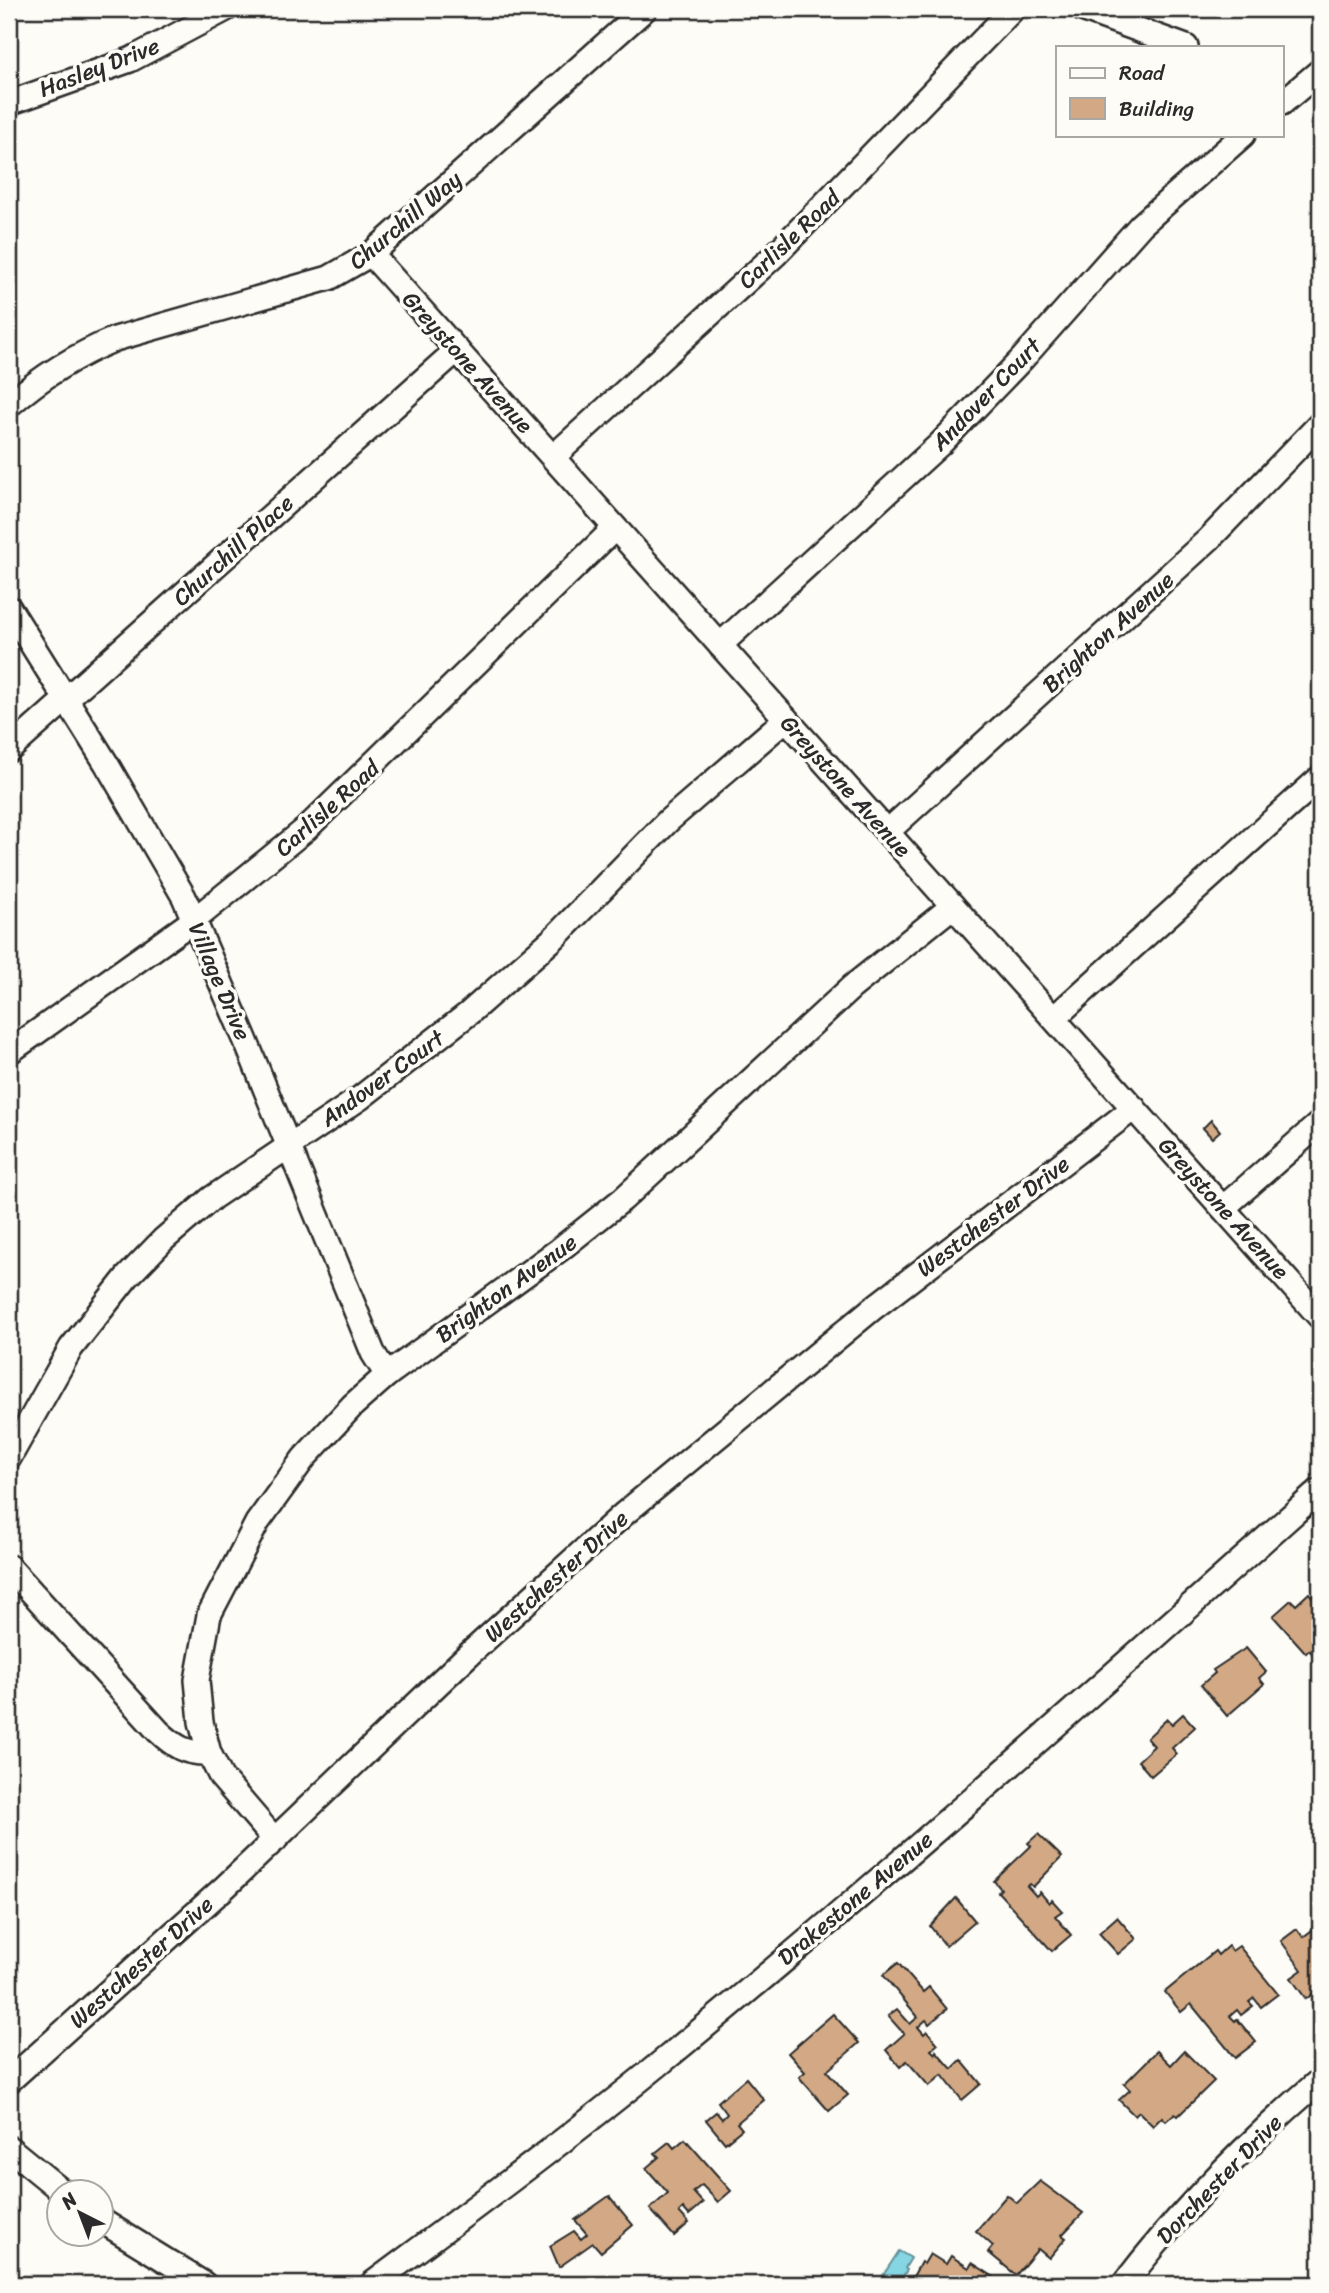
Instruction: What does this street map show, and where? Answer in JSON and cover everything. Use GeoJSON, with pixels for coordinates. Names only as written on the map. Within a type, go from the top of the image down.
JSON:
{"type":"FeatureCollection","features":[{"type":"Feature","properties":{"kind":"street","name":"Hasley Drive"},"geometry":{"type":"LineString","coordinates":[[9,103],[130,60],[226,9]]}},
{"type":"Feature","properties":{"kind":"street","name":"Churchill Way"},"geometry":{"type":"LineString","coordinates":[[9,405],[49,374],[86,351],[183,317],[329,278],[371,254],[645,9]]}},
{"type":"Feature","properties":{"kind":"street","name":"Carlisle Road"},"geometry":{"type":"LineString","coordinates":[[553,457],[775,256],[1013,9]]}},
{"type":"Feature","properties":{"kind":"street"},"geometry":{"type":"LineString","coordinates":[[1082,9],[1183,46]]}},
{"type":"Feature","properties":{"kind":"street"},"geometry":{"type":"LineString","coordinates":[[1285,95],[1320,71]]}},
{"type":"Feature","properties":{"kind":"street","name":"Andover Court"},"geometry":{"type":"LineString","coordinates":[[720,645],[940,444],[1023,358],[1141,225],[1243,136]]}},
{"type":"Feature","properties":{"kind":"street","name":"Greystone Avenue"},"geometry":{"type":"LineString","coordinates":[[371,254],[1320,1317]]}},
{"type":"Feature","properties":{"kind":"street","name":"Churchill Place"},"geometry":{"type":"LineString","coordinates":[[9,750],[457,350]]}},
{"type":"Feature","properties":{"kind":"street","name":"Brighton Avenue"},"geometry":{"type":"LineString","coordinates":[[887,831],[1209,539],[1320,424]]}},
{"type":"Feature","properties":{"kind":"street","name":"Carlisle Road"},"geometry":{"type":"LineString","coordinates":[[9,1052],[194,920],[289,844],[369,771],[615,528]]}},
{"type":"Feature","properties":{"kind":"street","name":"Village Drive"},"geometry":{"type":"LineString","coordinates":[[9,608],[161,856],[194,920],[373,1353],[387,1375]]}},
{"type":"Feature","properties":{"kind":"street","name":"Andover Court"},"geometry":{"type":"LineString","coordinates":[[9,1458],[71,1348],[127,1277],[212,1198],[411,1060],[478,1006],[554,938],[668,821],[786,719]]}},
{"type":"Feature","properties":{"kind":"street"},"geometry":{"type":"LineString","coordinates":[[1054,1018],[1320,778]]}},
{"type":"Feature","properties":{"kind":"street","name":"Brighton Avenue"},"geometry":{"type":"LineString","coordinates":[[275,1840],[220,1777],[209,1753],[201,1722],[197,1680],[203,1634],[219,1591],[257,1522],[304,1458],[387,1375],[559,1250],[623,1199],[852,987],[953,906]]}},
{"type":"Feature","properties":{"kind":"street","name":"Westchester Drive"},"geometry":{"type":"LineString","coordinates":[[9,2081],[275,1840],[542,1586],[701,1447],[872,1309],[1134,1108]]}},
{"type":"Feature","properties":{"kind":"street"},"geometry":{"type":"LineString","coordinates":[[1223,1208],[1320,1124]]}},
{"type":"Feature","properties":{"kind":"street","name":"Drakestone Avenue"},"geometry":{"type":"LineString","coordinates":[[372,2284],[530,2167],[664,2060],[1003,1772],[1320,1490]]}},
{"type":"Feature","properties":{"kind":"street"},"geometry":{"type":"LineString","coordinates":[[9,1567],[166,1738],[190,1754],[209,1753]]}},
{"type":"Feature","properties":{"kind":"street","name":"Dorchester Drive"},"geometry":{"type":"LineString","coordinates":[[1124,2284],[1180,2216],[1254,2137],[1320,2080]]}},
{"type":"Feature","properties":{"kind":"street"},"geometry":{"type":"LineString","coordinates":[[9,2148],[46,2178]]}},
{"type":"Feature","properties":{"kind":"street"},"geometry":{"type":"LineString","coordinates":[[116,2230],[204,2284]]}},
{"type":"Feature","properties":{"kind":"water"},"geometry":{"type":"Polygon","coordinates":[[[899,2251],[911,2258],[905,2268],[907,2270],[900,2281],[886,2284],[880,2280],[899,2251]]]}},
{"type":"Feature","properties":{"kind":"building"},"geometry":{"type":"Polygon","coordinates":[[[1211,1120],[1220,1131],[1212,1138],[1203,1128],[1211,1120]]]}},
{"type":"Feature","properties":{"kind":"building"},"geometry":{"type":"Polygon","coordinates":[[[1320,1589],[1318,1660],[1309,1650],[1306,1653],[1273,1616],[1291,1600],[1296,1605],[1309,1593],[1312,1597],[1320,1589]]]}},
{"type":"Feature","properties":{"kind":"building"},"geometry":{"type":"Polygon","coordinates":[[[1246,1648],[1266,1672],[1259,1678],[1264,1684],[1227,1716],[1201,1685],[1215,1673],[1213,1670],[1246,1648]]]}},
{"type":"Feature","properties":{"kind":"building"},"geometry":{"type":"Polygon","coordinates":[[[1183,1714],[1195,1727],[1172,1748],[1177,1754],[1151,1776],[1138,1761],[1154,1746],[1147,1738],[1167,1719],[1172,1724],[1183,1714]]]}},
{"type":"Feature","properties":{"kind":"building"},"geometry":{"type":"Polygon","coordinates":[[[1038,1834],[1062,1857],[1033,1887],[1030,1884],[1027,1886],[1036,1896],[1040,1892],[1049,1903],[1052,1900],[1062,1911],[1055,1916],[1071,1935],[1052,1951],[998,1892],[1001,1889],[994,1881],[1031,1846],[1028,1843],[1038,1834]]]}},
{"type":"Feature","properties":{"kind":"building"},"geometry":{"type":"Polygon","coordinates":[[[956,1898],[975,1921],[946,1946],[930,1926],[956,1898]]]}},
{"type":"Feature","properties":{"kind":"building"},"geometry":{"type":"Polygon","coordinates":[[[1117,1917],[1136,1939],[1118,1954],[1099,1933],[1117,1917]]]}},
{"type":"Feature","properties":{"kind":"building"},"geometry":{"type":"Polygon","coordinates":[[[1320,1924],[1320,1993],[1318,1990],[1306,1999],[1291,1978],[1302,1970],[1281,1941],[1297,1929],[1303,1937],[1320,1924]]]}},
{"type":"Feature","properties":{"kind":"building"},"geometry":{"type":"Polygon","coordinates":[[[1228,1946],[1232,1951],[1239,1946],[1278,1994],[1261,2007],[1254,1998],[1249,2002],[1253,2006],[1241,2015],[1237,2010],[1230,2016],[1235,2021],[1237,2019],[1256,2042],[1235,2058],[1191,2004],[1181,2012],[1165,1992],[1215,1951],[1218,1955],[1228,1946]]]}},
{"type":"Feature","properties":{"kind":"building"},"geometry":{"type":"Polygon","coordinates":[[[898,1963],[923,1992],[929,1987],[947,2009],[929,2024],[926,2020],[918,2027],[924,2034],[927,2031],[938,2044],[931,2050],[935,2054],[936,2051],[952,2069],[961,2060],[981,2084],[962,2100],[942,2075],[929,2086],[907,2061],[900,2067],[886,2050],[904,2034],[888,2016],[897,2009],[910,2024],[918,2017],[883,1975],[898,1963]]]}},
{"type":"Feature","properties":{"kind":"building"},"geometry":{"type":"Polygon","coordinates":[[[833,2014],[859,2043],[827,2071],[848,2095],[829,2111],[799,2077],[805,2072],[788,2053],[833,2014]]]}},
{"type":"Feature","properties":{"kind":"building"},"geometry":{"type":"Polygon","coordinates":[[[1157,2051],[1171,2065],[1184,2051],[1214,2081],[1178,2116],[1175,2113],[1166,2121],[1162,2117],[1153,2126],[1139,2112],[1135,2116],[1119,2100],[1130,2090],[1124,2084],[1157,2051]]]}},
{"type":"Feature","properties":{"kind":"building"},"geometry":{"type":"Polygon","coordinates":[[[746,2078],[764,2100],[737,2123],[742,2129],[725,2143],[706,2120],[716,2112],[722,2119],[727,2114],[718,2102],[746,2078]]]}},
{"type":"Feature","properties":{"kind":"building"},"geometry":{"type":"Polygon","coordinates":[[[685,2139],[731,2191],[718,2202],[702,2185],[693,2192],[703,2203],[689,2215],[683,2208],[679,2212],[689,2223],[674,2236],[650,2209],[668,2193],[646,2168],[659,2157],[655,2153],[669,2142],[674,2148],[685,2139]]]}},
{"type":"Feature","properties":{"kind":"building"},"geometry":{"type":"Polygon","coordinates":[[[1040,2181],[1083,2213],[1062,2235],[1066,2238],[1049,2258],[1038,2249],[1016,2275],[988,2252],[993,2246],[976,2231],[1007,2195],[1017,2203],[1040,2181]]]}},
{"type":"Feature","properties":{"kind":"building"},"geometry":{"type":"Polygon","coordinates":[[[609,2196],[633,2225],[601,2252],[593,2243],[559,2267],[550,2246],[574,2231],[581,2239],[587,2234],[575,2220],[609,2196]]]}},
{"type":"Feature","properties":{"kind":"building"},"geometry":{"type":"Polygon","coordinates":[[[930,2254],[946,2264],[951,2256],[969,2268],[972,2263],[1005,2284],[909,2284],[921,2262],[924,2264],[930,2254]]]}}]}
